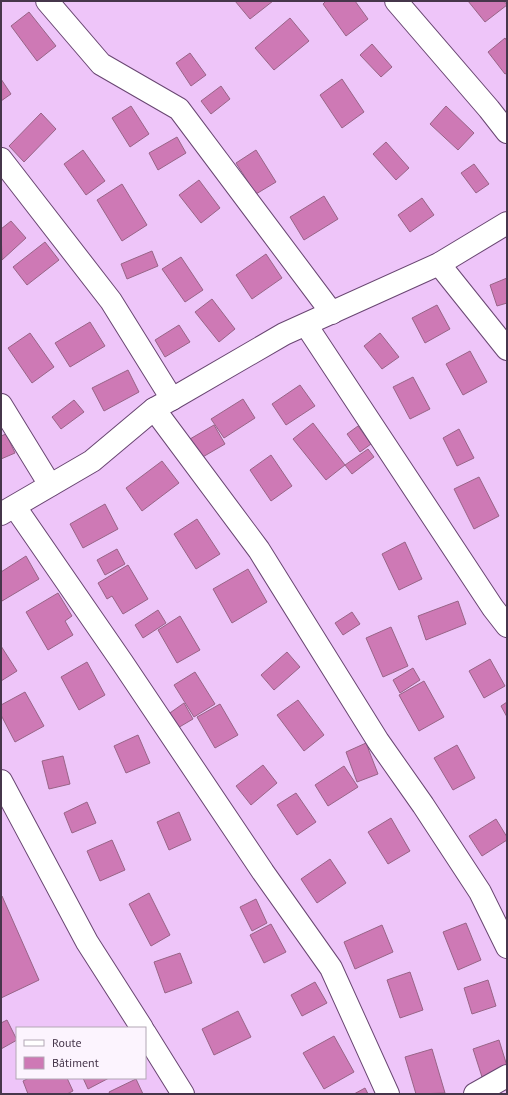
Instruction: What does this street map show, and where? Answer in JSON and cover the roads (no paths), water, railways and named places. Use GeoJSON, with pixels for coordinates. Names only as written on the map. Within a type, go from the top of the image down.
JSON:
{"type":"FeatureCollection","features":[{"type":"Feature","properties":{"kind":"street"},"geometry":{"type":"LineString","coordinates":[[47,1],[101,64],[179,109],[332,313]]}},
{"type":"Feature","properties":{"kind":"street"},"geometry":{"type":"LineString","coordinates":[[396,1],[507,132]]}},
{"type":"Feature","properties":{"kind":"street"},"geometry":{"type":"LineString","coordinates":[[1,159],[111,301],[163,404],[259,550],[378,741],[423,805],[480,892],[507,947]]}},
{"type":"Feature","properties":{"kind":"street"},"geometry":{"type":"LineString","coordinates":[[388,1094],[331,968],[263,872],[122,662],[8,510],[92,461],[163,404],[284,334],[439,264],[507,223]]}},
{"type":"Feature","properties":{"kind":"street"},"geometry":{"type":"LineString","coordinates":[[439,264],[507,349]]}},
{"type":"Feature","properties":{"kind":"street"},"geometry":{"type":"LineString","coordinates":[[306,325],[507,626]]}},
{"type":"Feature","properties":{"kind":"street"},"geometry":{"type":"LineString","coordinates":[[1,405],[50,485]]}},
{"type":"Feature","properties":{"kind":"street"},"geometry":{"type":"LineString","coordinates":[[1,781],[87,942],[141,1027]]}},
{"type":"Feature","properties":{"kind":"street"},"geometry":{"type":"LineString","coordinates":[[146,1035],[183,1094]]}},
{"type":"Feature","properties":{"kind":"street"},"geometry":{"type":"LineString","coordinates":[[475,1094],[507,1076]]}}]}
